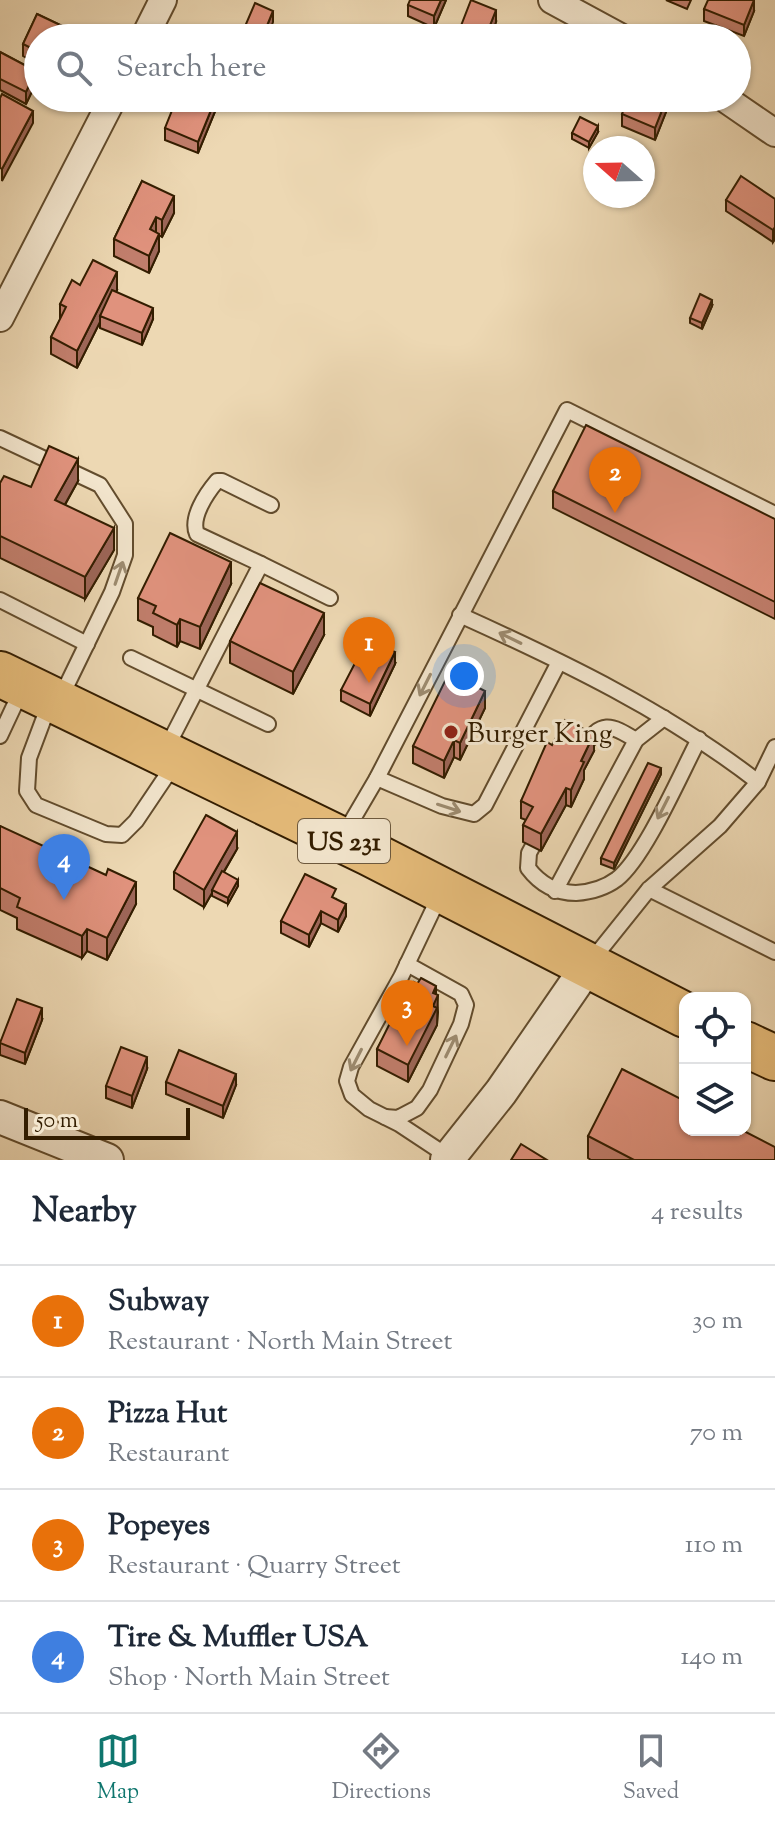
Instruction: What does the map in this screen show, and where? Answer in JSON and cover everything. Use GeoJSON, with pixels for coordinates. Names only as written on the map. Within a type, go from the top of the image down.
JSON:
{"type":"FeatureCollection","features":[{"type":"Feature","properties":{"kind":"highway","name":"US 231"},"geometry":{"type":"LineString","coordinates":[[34,689],[341,839],[679,1012]]}},
{"type":"Feature","properties":{"kind":"highway"},"geometry":{"type":"LineString","coordinates":[[751,1047],[775,1058]]}},
{"type":"Feature","properties":{"kind":"street"},"geometry":{"type":"LineString","coordinates":[[151,24],[163,0]]}},
{"type":"Feature","properties":{"kind":"street"},"geometry":{"type":"LineString","coordinates":[[552,0],[596,24]]}},
{"type":"Feature","properties":{"kind":"street"},"geometry":{"type":"LineString","coordinates":[[0,318],[106,112]]}},
{"type":"Feature","properties":{"kind":"street"},"geometry":{"type":"LineString","coordinates":[[744,112],[775,133]]}},
{"type":"Feature","properties":{"kind":"street"},"geometry":{"type":"LineString","coordinates":[[448,1159],[501,1092],[587,967]]}},
{"type":"Feature","properties":{"kind":"street"},"geometry":{"type":"LineString","coordinates":[[0,1117],[107,1160]]}},
{"type":"Feature","properties":{"kind":"lane"},"geometry":{"type":"LineString","coordinates":[[341,839],[377,778],[567,410],[775,514]]}},
{"type":"Feature","properties":{"kind":"lane"},"geometry":{"type":"LineString","coordinates":[[0,438],[100,485],[125,524],[125,555],[112,592],[87,644],[34,689],[0,736]]}},
{"type":"Feature","properties":{"kind":"lane"},"geometry":{"type":"LineString","coordinates":[[271,505],[217,481],[194,521],[197,534],[330,598]]}},
{"type":"Feature","properties":{"kind":"lane"},"geometry":{"type":"LineString","coordinates":[[34,689],[27,791],[36,805],[106,834],[122,835],[136,821],[171,756],[195,689],[261,564]]}},
{"type":"Feature","properties":{"kind":"lane"},"geometry":{"type":"LineString","coordinates":[[0,600],[87,644]]}},
{"type":"Feature","properties":{"kind":"lane"},"geometry":{"type":"LineString","coordinates":[[460,615],[559,662],[664,718],[758,782]]}},
{"type":"Feature","properties":{"kind":"lane"},"geometry":{"type":"LineString","coordinates":[[131,658],[268,724]]}},
{"type":"Feature","properties":{"kind":"lane"},"geometry":{"type":"LineString","coordinates":[[377,778],[442,806],[474,814],[485,805],[559,662]]}},
{"type":"Feature","properties":{"kind":"lane"},"geometry":{"type":"LineString","coordinates":[[555,891],[636,740],[664,718]]}},
{"type":"Feature","properties":{"kind":"lane"},"geometry":{"type":"LineString","coordinates":[[576,760],[592,734],[603,727],[613,726],[636,740]]}},
{"type":"Feature","properties":{"kind":"lane"},"geometry":{"type":"LineString","coordinates":[[549,813],[529,853],[528,868],[537,879],[555,891],[580,893],[599,889],[619,877],[654,826],[699,739]]}},
{"type":"Feature","properties":{"kind":"lane"},"geometry":{"type":"LineString","coordinates":[[587,967],[649,889],[720,826],[758,782],[775,747]]}},
{"type":"Feature","properties":{"kind":"lane"},"geometry":{"type":"LineString","coordinates":[[649,889],[775,952]]}},
{"type":"Feature","properties":{"kind":"lane"},"geometry":{"type":"LineString","coordinates":[[442,891],[407,964],[351,1067],[347,1081],[352,1095],[448,1159]]}},
{"type":"Feature","properties":{"kind":"lane"},"geometry":{"type":"LineString","coordinates":[[385,1117],[398,1118],[417,1108],[430,1090],[466,1005],[461,994],[407,964]]}},
{"type":"Feature","properties":{"kind":"building"},"geometry":{"type":"Polygon","coordinates":[[[410,0],[441,0],[434,16],[408,5],[410,0]]]}},
{"type":"Feature","properties":{"kind":"building"},"geometry":{"type":"Polygon","coordinates":[[[471,0],[496,10],[490,24],[462,24],[471,0]]]}},
{"type":"Feature","properties":{"kind":"building"},"geometry":{"type":"Polygon","coordinates":[[[708,0],[754,0],[744,24],[704,9],[708,0]]]}},
{"type":"Feature","properties":{"kind":"building"},"geometry":{"type":"Polygon","coordinates":[[[255,3],[273,11],[268,24],[246,24],[255,3]]]}},
{"type":"Feature","properties":{"kind":"building"},"geometry":{"type":"Polygon","coordinates":[[[37,14],[58,24],[32,24],[37,14]]]}},
{"type":"Feature","properties":{"kind":"building"},"geometry":{"type":"Polygon","coordinates":[[[0,52],[24,65],[24,91],[0,79],[0,52]]]}},
{"type":"Feature","properties":{"kind":"building"},"geometry":{"type":"Polygon","coordinates":[[[2,94],[24,106],[24,112],[32,112],[2,169],[0,168],[2,94]]]}},
{"type":"Feature","properties":{"kind":"building"},"geometry":{"type":"Polygon","coordinates":[[[171,112],[210,112],[198,142],[165,128],[171,112]]]}},
{"type":"Feature","properties":{"kind":"building"},"geometry":{"type":"Polygon","coordinates":[[[623,112],[661,112],[655,128],[623,112]]]}},
{"type":"Feature","properties":{"kind":"building"},"geometry":{"type":"Polygon","coordinates":[[[580,117],[598,126],[592,136],[583,136],[583,139],[572,133],[580,117]]]}},
{"type":"Feature","properties":{"kind":"building"},"geometry":{"type":"Polygon","coordinates":[[[741,176],[775,199],[773,230],[726,200],[741,176]]]}},
{"type":"Feature","properties":{"kind":"building"},"geometry":{"type":"Polygon","coordinates":[[[142,181],[174,196],[162,220],[156,217],[150,229],[159,234],[149,256],[114,239],[142,181]]]}},
{"type":"Feature","properties":{"kind":"building"},"geometry":{"type":"Polygon","coordinates":[[[93,260],[117,272],[77,351],[51,337],[66,307],[60,304],[72,280],[80,285],[93,260]]]}},
{"type":"Feature","properties":{"kind":"building"},"geometry":{"type":"Polygon","coordinates":[[[112,290],[153,308],[142,333],[100,316],[112,290]]]}},
{"type":"Feature","properties":{"kind":"building"},"geometry":{"type":"Polygon","coordinates":[[[700,294],[712,300],[702,323],[690,318],[700,294]]]}},
{"type":"Feature","properties":{"kind":"building"},"geometry":{"type":"Polygon","coordinates":[[[586,425],[775,519],[775,602],[553,491],[586,425]]]}},
{"type":"Feature","properties":{"kind":"building"},"geometry":{"type":"Polygon","coordinates":[[[49,446],[78,459],[55,500],[114,528],[85,577],[0,536],[0,483],[4,476],[31,487],[49,446]]]}},
{"type":"Feature","properties":{"kind":"building"},"geometry":{"type":"Polygon","coordinates":[[[170,533],[231,562],[200,627],[180,619],[177,625],[153,613],[156,606],[138,598],[170,533]]]}},
{"type":"Feature","properties":{"kind":"building"},"geometry":{"type":"Polygon","coordinates":[[[260,583],[324,613],[293,672],[230,641],[260,583]]]}},
{"type":"Feature","properties":{"kind":"building"},"geometry":{"type":"Polygon","coordinates":[[[367,640],[395,652],[370,704],[341,690],[367,640]]]}},
{"type":"Feature","properties":{"kind":"building","name":"Burger King"},"geometry":{"type":"Polygon","coordinates":[[[458,663],[475,671],[469,683],[485,691],[460,743],[454,740],[444,761],[413,746],[450,671],[453,673],[458,663]]]}},
{"type":"Feature","properties":{"kind":"building"},"geometry":{"type":"Polygon","coordinates":[[[565,720],[594,734],[571,790],[566,788],[541,834],[523,825],[533,807],[521,801],[547,742],[552,745],[565,720]]]}},
{"type":"Feature","properties":{"kind":"building"},"geometry":{"type":"Polygon","coordinates":[[[648,763],[661,768],[614,863],[601,858],[648,763]]]}},
{"type":"Feature","properties":{"kind":"building"},"geometry":{"type":"Polygon","coordinates":[[[206,815],[237,832],[204,890],[174,872],[206,815]]]}},
{"type":"Feature","properties":{"kind":"building"},"geometry":{"type":"Polygon","coordinates":[[[0,826],[106,875],[108,869],[136,882],[107,938],[87,929],[82,936],[17,907],[20,898],[0,888],[0,826]]]}},
{"type":"Feature","properties":{"kind":"building"},"geometry":{"type":"Polygon","coordinates":[[[222,871],[238,880],[228,898],[212,890],[222,871]]]}},
{"type":"Feature","properties":{"kind":"building"},"geometry":{"type":"Polygon","coordinates":[[[305,874],[336,889],[332,897],[346,904],[338,920],[321,911],[309,935],[281,921],[305,874]]]}},
{"type":"Feature","properties":{"kind":"building"},"geometry":{"type":"Polygon","coordinates":[[[421,978],[436,986],[433,993],[438,995],[433,1006],[437,1008],[408,1065],[377,1049],[404,995],[407,997],[414,982],[417,984],[421,978]]]}},
{"type":"Feature","properties":{"kind":"building"},"geometry":{"type":"Polygon","coordinates":[[[17,999],[42,1008],[25,1053],[0,1043],[17,999]]]}},
{"type":"Feature","properties":{"kind":"building"},"geometry":{"type":"Polygon","coordinates":[[[121,1047],[147,1057],[132,1096],[106,1086],[121,1047]]]}},
{"type":"Feature","properties":{"kind":"building"},"geometry":{"type":"Polygon","coordinates":[[[179,1050],[236,1074],[223,1106],[166,1082],[179,1050]]]}},
{"type":"Feature","properties":{"kind":"building"},"geometry":{"type":"Polygon","coordinates":[[[622,1069],[679,1098],[679,1136],[751,1135],[775,1147],[775,1160],[634,1160],[588,1136],[622,1069]]]}},
{"type":"Feature","properties":{"kind":"building"},"geometry":{"type":"Polygon","coordinates":[[[521,1144],[547,1160],[511,1160],[521,1144]]]}},
{"type":"Feature","properties":{"kind":"place","name":"Pizza Hut"},"geometry":{"type":"Point","coordinates":[615,513]}},
{"type":"Feature","properties":{"kind":"place","name":"Subway"},"geometry":{"type":"Point","coordinates":[369,683]}},
{"type":"Feature","properties":{"kind":"place","name":"Burger King"},"geometry":{"type":"Point","coordinates":[451,732]}},
{"type":"Feature","properties":{"kind":"place","name":"Tire & Muffler USA"},"geometry":{"type":"Point","coordinates":[64,900]}},
{"type":"Feature","properties":{"kind":"place","name":"Popeyes"},"geometry":{"type":"Point","coordinates":[407,1046]}}]}
